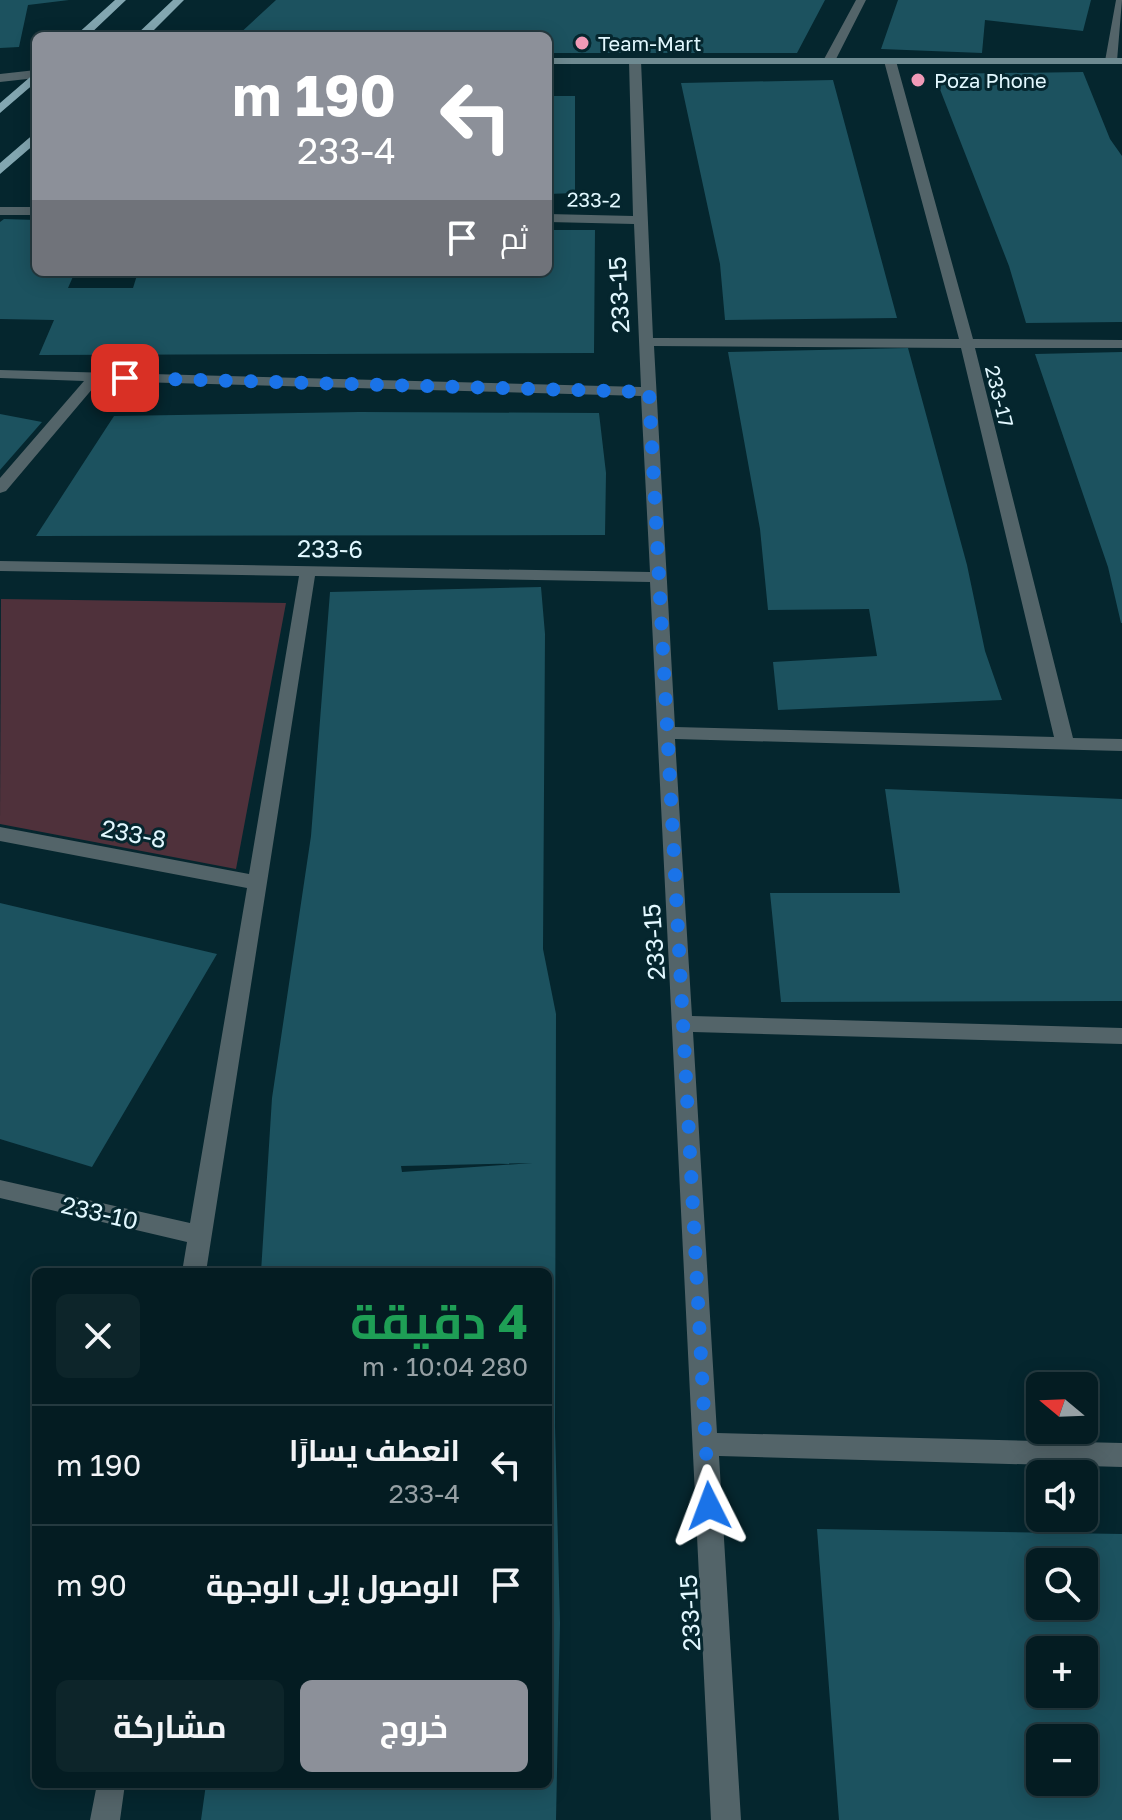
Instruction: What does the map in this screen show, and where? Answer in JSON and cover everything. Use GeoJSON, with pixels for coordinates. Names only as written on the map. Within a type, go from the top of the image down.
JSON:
{"type":"FeatureCollection","features":[{"type":"Feature","properties":{"kind":"main road"},"geometry":{"type":"LineString","coordinates":[[85,32],[121,0]]}},
{"type":"Feature","properties":{"kind":"main road"},"geometry":{"type":"LineString","coordinates":[[145,32],[179,0]]}},
{"type":"Feature","properties":{"kind":"main road"},"geometry":{"type":"LineString","coordinates":[[552,61],[1117,61]]}},
{"type":"Feature","properties":{"kind":"main road"},"geometry":{"type":"LineString","coordinates":[[0,109],[32,79]]}},
{"type":"Feature","properties":{"kind":"main road"},"geometry":{"type":"LineString","coordinates":[[0,170],[32,140]]}},
{"type":"Feature","properties":{"kind":"street"},"geometry":{"type":"LineString","coordinates":[[829,61],[861,0]]}},
{"type":"Feature","properties":{"kind":"street"},"geometry":{"type":"LineString","coordinates":[[1117,61],[1121,0]]}},
{"type":"Feature","properties":{"kind":"street","name":"233-15"},"geometry":{"type":"LineString","coordinates":[[635,61],[666,733],[726,1820]]}},
{"type":"Feature","properties":{"kind":"street","name":"233-17"},"geometry":{"type":"LineString","coordinates":[[890,61],[967,343],[1065,743]]}},
{"type":"Feature","properties":{"kind":"street"},"geometry":{"type":"LineString","coordinates":[[0,78],[32,75]]}},
{"type":"Feature","properties":{"kind":"street"},"geometry":{"type":"LineString","coordinates":[[0,211],[32,211]]}},
{"type":"Feature","properties":{"kind":"street","name":"233-2"},"geometry":{"type":"LineString","coordinates":[[552,218],[640,220]]}},
{"type":"Feature","properties":{"kind":"street"},"geometry":{"type":"LineString","coordinates":[[647,342],[1122,344]]}},
{"type":"Feature","properties":{"kind":"street"},"geometry":{"type":"LineString","coordinates":[[0,374],[649,392]]}},
{"type":"Feature","properties":{"kind":"street"},"geometry":{"type":"LineString","coordinates":[[0,488],[95,377]]}},
{"type":"Feature","properties":{"kind":"street","name":"233-6"},"geometry":{"type":"LineString","coordinates":[[0,566],[659,577]]}},
{"type":"Feature","properties":{"kind":"street"},"geometry":{"type":"LineString","coordinates":[[195,1268],[308,571]]}},
{"type":"Feature","properties":{"kind":"street"},"geometry":{"type":"LineString","coordinates":[[666,733],[1122,745]]}},
{"type":"Feature","properties":{"kind":"street","name":"233-8"},"geometry":{"type":"LineString","coordinates":[[0,834],[258,883]]}},
{"type":"Feature","properties":{"kind":"street"},"geometry":{"type":"LineString","coordinates":[[684,1024],[1122,1036]]}},
{"type":"Feature","properties":{"kind":"street","name":"233-10"},"geometry":{"type":"LineString","coordinates":[[0,1189],[200,1235]]}},
{"type":"Feature","properties":{"kind":"street"},"geometry":{"type":"LineString","coordinates":[[706,1444],[1122,1455]]}},
{"type":"Feature","properties":{"kind":"street"},"geometry":{"type":"LineString","coordinates":[[105,1820],[110,1788]]}},
{"type":"Feature","properties":{"kind":"shaded area"},"geometry":{"type":"Polygon","coordinates":[[[1,599],[286,603],[236,869],[0,824],[1,599]]]}},
{"type":"Feature","properties":{"kind":"building"},"geometry":{"type":"Polygon","coordinates":[[[0,0],[69,0],[28,5],[19,47],[0,48],[0,0]]]}},
{"type":"Feature","properties":{"kind":"building"},"geometry":{"type":"Polygon","coordinates":[[[276,0],[825,0],[797,53],[552,53],[552,32],[241,32],[276,0]]]}},
{"type":"Feature","properties":{"kind":"building"},"geometry":{"type":"Polygon","coordinates":[[[898,0],[1091,0],[1083,31],[985,20],[982,53],[881,49],[898,0]]]}},
{"type":"Feature","properties":{"kind":"building"},"geometry":{"type":"Polygon","coordinates":[[[1083,72],[1110,139],[1122,156],[1122,322],[1026,323],[1009,266],[934,74],[1083,72]]]}},
{"type":"Feature","properties":{"kind":"building"},"geometry":{"type":"Polygon","coordinates":[[[833,80],[897,318],[725,320],[720,264],[681,83],[833,80]]]}},
{"type":"Feature","properties":{"kind":"building"},"geometry":{"type":"Polygon","coordinates":[[[552,96],[575,96],[575,193],[552,194],[552,96]]]}},
{"type":"Feature","properties":{"kind":"building"},"geometry":{"type":"Polygon","coordinates":[[[4,219],[32,220],[32,276],[73,276],[68,288],[133,288],[137,276],[552,276],[552,230],[595,230],[594,353],[39,355],[54,320],[0,319],[0,222],[4,219]]]}},
{"type":"Feature","properties":{"kind":"building"},"geometry":{"type":"Polygon","coordinates":[[[908,348],[967,565],[985,651],[1002,700],[778,710],[773,662],[877,656],[869,609],[768,610],[760,529],[728,352],[908,348]]]}},
{"type":"Feature","properties":{"kind":"building"},"geometry":{"type":"Polygon","coordinates":[[[1122,352],[1121,623],[1108,567],[1035,354],[1122,352]]]}},
{"type":"Feature","properties":{"kind":"building"},"geometry":{"type":"Polygon","coordinates":[[[359,412],[599,413],[606,473],[605,535],[36,536],[114,416],[359,412]]]}},
{"type":"Feature","properties":{"kind":"building"},"geometry":{"type":"Polygon","coordinates":[[[0,414],[42,422],[0,470],[0,414]]]}},
{"type":"Feature","properties":{"kind":"building"},"geometry":{"type":"Polygon","coordinates":[[[541,587],[545,634],[543,949],[556,1014],[555,1427],[560,1623],[556,1820],[201,1820],[205,1788],[552,1788],[552,1268],[261,1268],[272,1098],[311,836],[330,592],[541,587]],[[533,1163],[401,1166],[402,1172],[533,1163]]]}},
{"type":"Feature","properties":{"kind":"building"},"geometry":{"type":"Polygon","coordinates":[[[885,789],[1122,799],[1122,1001],[781,1002],[770,893],[900,893],[885,789]]]}},
{"type":"Feature","properties":{"kind":"building"},"geometry":{"type":"Polygon","coordinates":[[[0,903],[217,954],[92,1167],[0,1139],[0,903]]]}},
{"type":"Feature","properties":{"kind":"building"},"geometry":{"type":"Polygon","coordinates":[[[817,1529],[1122,1534],[1122,1820],[839,1820],[817,1529]]]}},
{"type":"Feature","properties":{"kind":"place","name":"Team-Mart"},"geometry":{"type":"Point","coordinates":[582,43]}},
{"type":"Feature","properties":{"kind":"place","name":"Poza Phone"},"geometry":{"type":"Point","coordinates":[918,80]}},
{"type":"Feature","properties":{"kind":"route"},"geometry":{"type":"LineString","coordinates":[[125,378],[649,392],[709,1506]]}}]}
